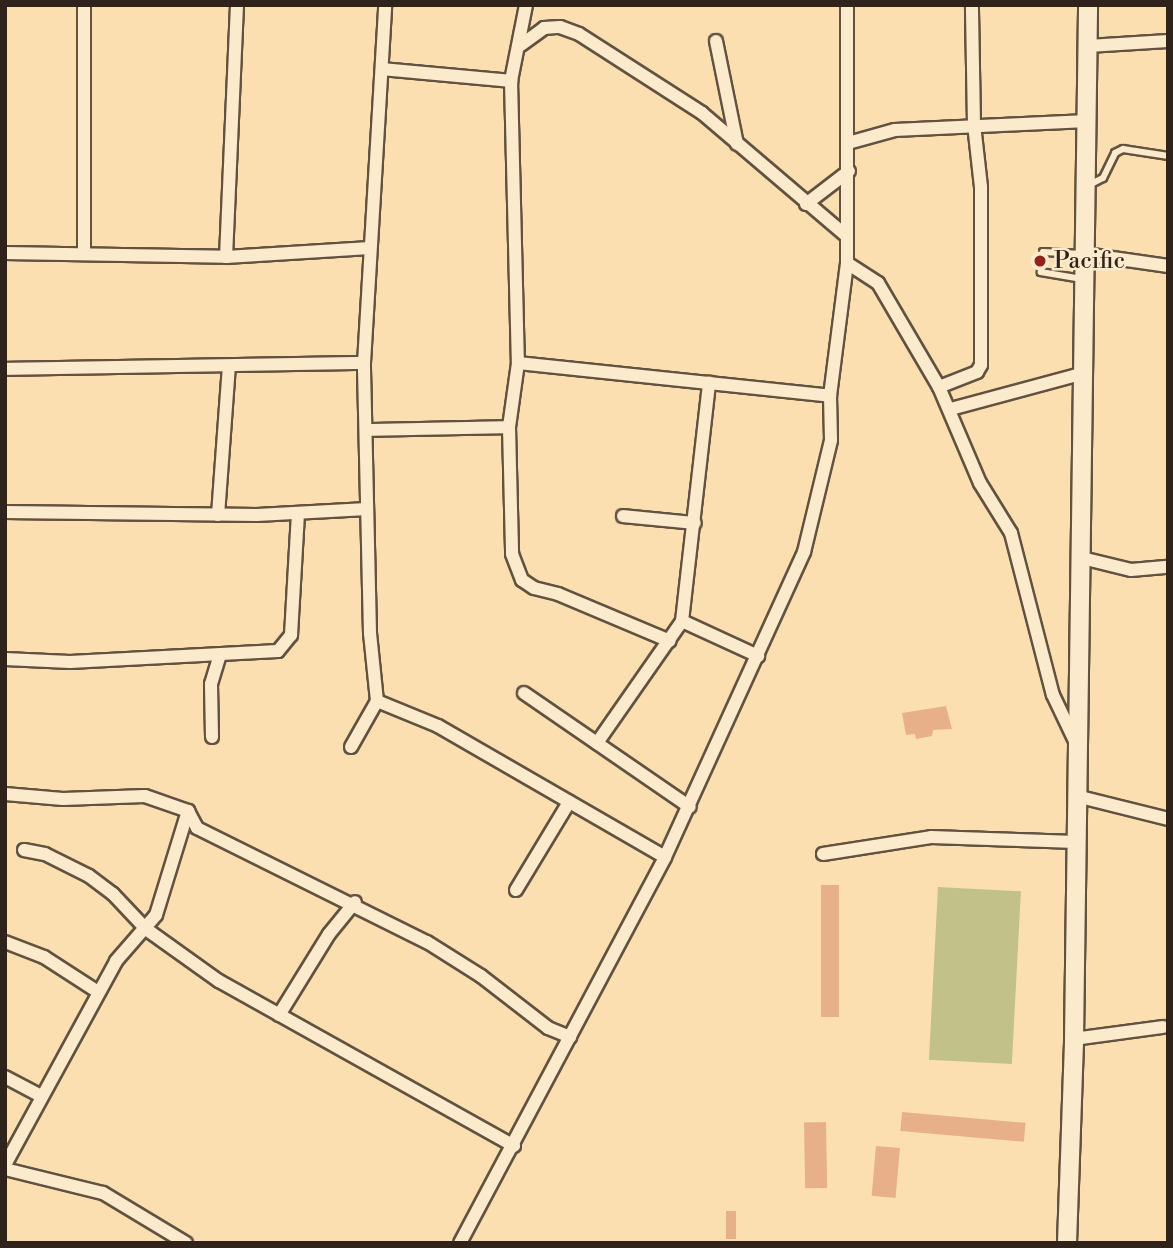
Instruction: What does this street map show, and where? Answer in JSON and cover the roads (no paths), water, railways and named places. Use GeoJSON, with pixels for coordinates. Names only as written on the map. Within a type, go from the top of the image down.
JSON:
{"type":"FeatureCollection","features":[{"type":"Feature","properties":{"kind":"main road"},"geometry":{"type":"LineString","coordinates":[[1067,1243],[1074,1039],[1088,5]]}},
{"type":"Feature","properties":{"kind":"street"},"geometry":{"type":"LineString","coordinates":[[84,5],[84,253]]}},
{"type":"Feature","properties":{"kind":"street"},"geometry":{"type":"LineString","coordinates":[[226,257],[237,5]]}},
{"type":"Feature","properties":{"kind":"street"},"geometry":{"type":"LineString","coordinates":[[351,747],[377,701],[370,633],[365,363],[385,5]]}},
{"type":"Feature","properties":{"kind":"street"},"geometry":{"type":"LineString","coordinates":[[526,5],[521,45],[511,81],[518,363],[509,426],[512,554],[522,580],[670,641]]}},
{"type":"Feature","properties":{"kind":"street"},"geometry":{"type":"LineString","coordinates":[[460,1243],[666,857],[804,552],[831,440],[830,396],[847,263],[847,5]]}},
{"type":"Feature","properties":{"kind":"street"},"geometry":{"type":"LineString","coordinates":[[939,387],[977,372],[981,365],[981,187],[974,125],[972,5]]}},
{"type":"Feature","properties":{"kind":"street"},"geometry":{"type":"LineString","coordinates":[[521,45],[544,28],[570,29],[702,113],[806,204],[845,234]]}},
{"type":"Feature","properties":{"kind":"street"},"geometry":{"type":"LineString","coordinates":[[716,41],[737,145]]}},
{"type":"Feature","properties":{"kind":"street"},"geometry":{"type":"LineString","coordinates":[[1088,46],[1168,41]]}},
{"type":"Feature","properties":{"kind":"street"},"geometry":{"type":"LineString","coordinates":[[382,69],[511,81]]}},
{"type":"Feature","properties":{"kind":"street"},"geometry":{"type":"LineString","coordinates":[[848,143],[895,131],[1087,121]]}},
{"type":"Feature","properties":{"kind":"street"},"geometry":{"type":"LineString","coordinates":[[806,204],[849,171]]}},
{"type":"Feature","properties":{"kind":"street"},"geometry":{"type":"LineString","coordinates":[[5,253],[226,257],[370,248]]}},
{"type":"Feature","properties":{"kind":"street"},"geometry":{"type":"LineString","coordinates":[[1085,254],[1168,266]]}},
{"type":"Feature","properties":{"kind":"street"},"geometry":{"type":"LineString","coordinates":[[847,263],[878,283],[951,409],[980,483],[1011,533],[1053,695],[1076,743]]}},
{"type":"Feature","properties":{"kind":"street"},"geometry":{"type":"LineString","coordinates":[[5,369],[365,363]]}},
{"type":"Feature","properties":{"kind":"street"},"geometry":{"type":"LineString","coordinates":[[518,363],[830,396]]}},
{"type":"Feature","properties":{"kind":"street"},"geometry":{"type":"LineString","coordinates":[[218,515],[229,366]]}},
{"type":"Feature","properties":{"kind":"street"},"geometry":{"type":"LineString","coordinates":[[951,409],[1083,373]]}},
{"type":"Feature","properties":{"kind":"street"},"geometry":{"type":"LineString","coordinates":[[597,743],[682,621],[709,383]]}},
{"type":"Feature","properties":{"kind":"street"},"geometry":{"type":"LineString","coordinates":[[366,430],[509,426]]}},
{"type":"Feature","properties":{"kind":"street"},"geometry":{"type":"LineString","coordinates":[[5,512],[218,515],[368,509]]}},
{"type":"Feature","properties":{"kind":"street"},"geometry":{"type":"LineString","coordinates":[[5,659],[70,662],[278,651],[290,635],[298,513]]}},
{"type":"Feature","properties":{"kind":"street"},"geometry":{"type":"LineString","coordinates":[[623,516],[695,523]]}},
{"type":"Feature","properties":{"kind":"street"},"geometry":{"type":"LineString","coordinates":[[1082,558],[1131,570],[1168,567]]}},
{"type":"Feature","properties":{"kind":"street"},"geometry":{"type":"LineString","coordinates":[[682,621],[758,656]]}},
{"type":"Feature","properties":{"kind":"street"},"geometry":{"type":"LineString","coordinates":[[212,737],[211,684],[220,654]]}},
{"type":"Feature","properties":{"kind":"street"},"geometry":{"type":"LineString","coordinates":[[524,692],[690,807]]}},
{"type":"Feature","properties":{"kind":"street"},"geometry":{"type":"LineString","coordinates":[[377,701],[439,726],[666,857]]}},
{"type":"Feature","properties":{"kind":"street"},"geometry":{"type":"LineString","coordinates":[[5,794],[63,799],[145,796],[188,811],[197,828],[355,902],[470,969],[548,1028],[570,1037]]}},
{"type":"Feature","properties":{"kind":"street"},"geometry":{"type":"LineString","coordinates":[[1076,796],[1168,818]]}},
{"type":"Feature","properties":{"kind":"street"},"geometry":{"type":"LineString","coordinates":[[516,890],[569,802]]}},
{"type":"Feature","properties":{"kind":"street"},"geometry":{"type":"LineString","coordinates":[[186,1243],[103,1193],[5,1167],[116,961],[156,915],[188,811]]}},
{"type":"Feature","properties":{"kind":"street"},"geometry":{"type":"LineString","coordinates":[[823,854],[931,837],[1076,842]]}},
{"type":"Feature","properties":{"kind":"street"},"geometry":{"type":"LineString","coordinates":[[24,850],[44,854],[89,876],[113,894],[146,929],[219,981],[514,1146]]}},
{"type":"Feature","properties":{"kind":"street"},"geometry":{"type":"LineString","coordinates":[[279,1015],[329,934],[355,902]]}},
{"type":"Feature","properties":{"kind":"street"},"geometry":{"type":"LineString","coordinates":[[5,942],[44,957],[98,992]]}},
{"type":"Feature","properties":{"kind":"street"},"geometry":{"type":"LineString","coordinates":[[1074,1039],[1163,1027]]}},
{"type":"Feature","properties":{"kind":"street"},"geometry":{"type":"LineString","coordinates":[[5,1077],[41,1096]]}},
{"type":"Feature","properties":{"kind":"lane"},"geometry":{"type":"LineString","coordinates":[[1086,187],[1103,178],[1115,153],[1122,149],[1168,156]]}},
{"type":"Feature","properties":{"kind":"lane"},"geometry":{"type":"LineString","coordinates":[[1084,280],[1041,272],[1043,252],[1085,254]]}},
{"type":"Feature","properties":{"kind":"place","name":"Pacific"},"geometry":{"type":"Point","coordinates":[1040,261]}}]}
